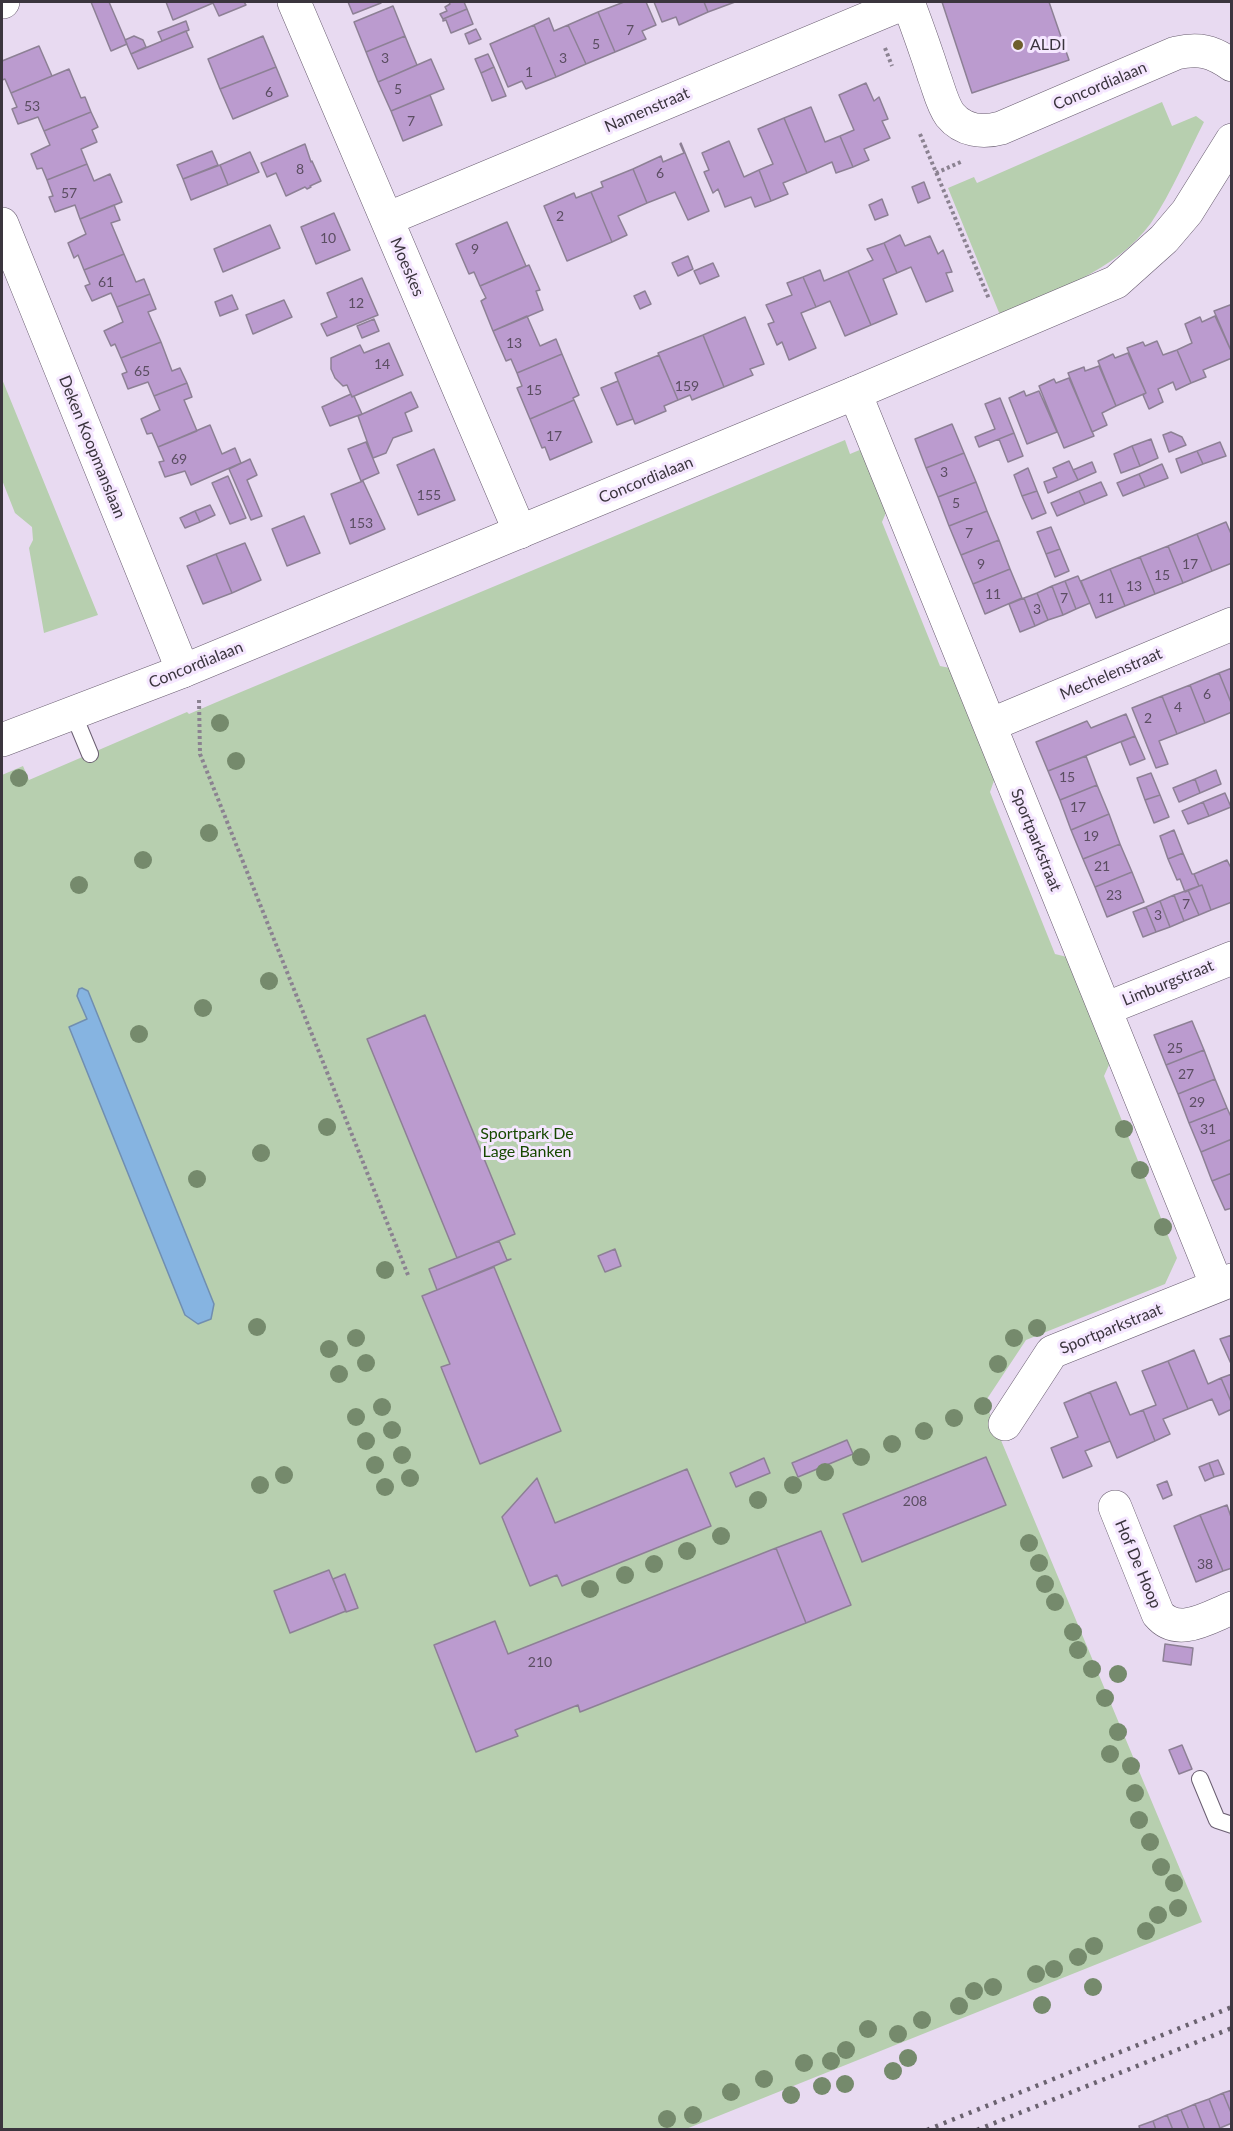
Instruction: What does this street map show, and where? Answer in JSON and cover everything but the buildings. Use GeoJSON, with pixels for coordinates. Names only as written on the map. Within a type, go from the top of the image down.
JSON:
{"type":"FeatureCollection","features":[{"type":"Feature","properties":{"kind":"street","name":"Moeskes"},"geometry":{"type":"LineString","coordinates":[[294,2],[520,532]]}},
{"type":"Feature","properties":{"kind":"street","name":"Namenstraat"},"geometry":{"type":"LineString","coordinates":[[387,219],[907,2]]}},
{"type":"Feature","properties":{"kind":"street","name":"Concordialaan"},"geometry":{"type":"LineString","coordinates":[[907,2],[946,108],[951,116],[968,128],[979,131],[1001,128],[1176,53],[1194,49],[1210,53],[1232,66]]}},
{"type":"Feature","properties":{"kind":"street","name":"Concordialaan"},"geometry":{"type":"LineString","coordinates":[[2,740],[186,669],[520,532],[1116,282],[1164,239],[1187,212],[1232,140]]}},
{"type":"Feature","properties":{"kind":"street","name":"Deken Koopmanslaan"},"geometry":{"type":"LineString","coordinates":[[2,224],[186,669]]}},
{"type":"Feature","properties":{"kind":"street","name":"Sportparkstraat"},"geometry":{"type":"LineString","coordinates":[[855,393],[1105,1009],[1224,1283],[1052,1352],[1005,1424]]}},
{"type":"Feature","properties":{"kind":"street","name":"Mechelenstraat"},"geometry":{"type":"LineString","coordinates":[[990,725],[1232,624]]}},
{"type":"Feature","properties":{"kind":"street","name":"Limburgstraat"},"geometry":{"type":"LineString","coordinates":[[1105,1009],[1232,958]]}},
{"type":"Feature","properties":{"kind":"street","name":"Hof De Hoop"},"geometry":{"type":"LineString","coordinates":[[1114,1507],[1158,1614],[1165,1622],[1184,1626],[1232,1608]]}},
{"type":"Feature","properties":{"kind":"lane"},"geometry":{"type":"LineString","coordinates":[[73,713],[90,754]]}},
{"type":"Feature","properties":{"kind":"lane"},"geometry":{"type":"LineString","coordinates":[[1200,1779],[1217,1820],[1232,1825]]}},
{"type":"Feature","properties":{"kind":"path"},"geometry":{"type":"LineString","coordinates":[[925,145],[990,302]]}},
{"type":"Feature","properties":{"kind":"path"},"geometry":{"type":"LineString","coordinates":[[186,669],[199,691],[200,754],[408,1275]]}},
{"type":"Feature","properties":{"kind":"green space"},"geometry":{"type":"Polygon","coordinates":[[[1162,102],[1172,126],[1196,116],[1204,122],[1173,186],[1151,223],[1120,255],[1101,267],[1062,288],[1000,315],[948,188],[974,177],[977,183],[1162,102]]]}},
{"type":"Feature","properties":{"kind":"green space"},"geometry":{"type":"Polygon","coordinates":[[[2,379],[98,615],[44,633],[29,548],[33,540],[32,527],[15,513],[2,480],[2,379]]]}},
{"type":"Feature","properties":{"kind":"green space","name":"Sportpark De Lage Banken"},"geometry":{"type":"Polygon","coordinates":[[[845,440],[850,454],[862,449],[891,501],[882,522],[940,666],[955,669],[997,772],[990,792],[1055,954],[1071,958],[1112,1058],[1104,1076],[1177,1258],[1165,1284],[1026,1340],[985,1402],[1202,1922],[686,2129],[2,2130],[2,775],[23,766],[29,780],[187,712],[189,714],[845,440]]]}},
{"type":"Feature","properties":{"kind":"water"},"geometry":{"type":"Polygon","coordinates":[[[79,989],[88,991],[214,1304],[211,1319],[198,1324],[185,1315],[69,1027],[87,1019],[77,996],[79,989]]]}},
{"type":"Feature","properties":{"kind":"railway"},"geometry":{"type":"LineString","coordinates":[[927,2130],[1232,2007]]}},
{"type":"Feature","properties":{"kind":"railway"},"geometry":{"type":"LineString","coordinates":[[977,2130],[1232,2028]]}},
{"type":"Feature","properties":{"kind":"place","name":"ALDI"},"geometry":{"type":"Point","coordinates":[1018,45]}}]}
